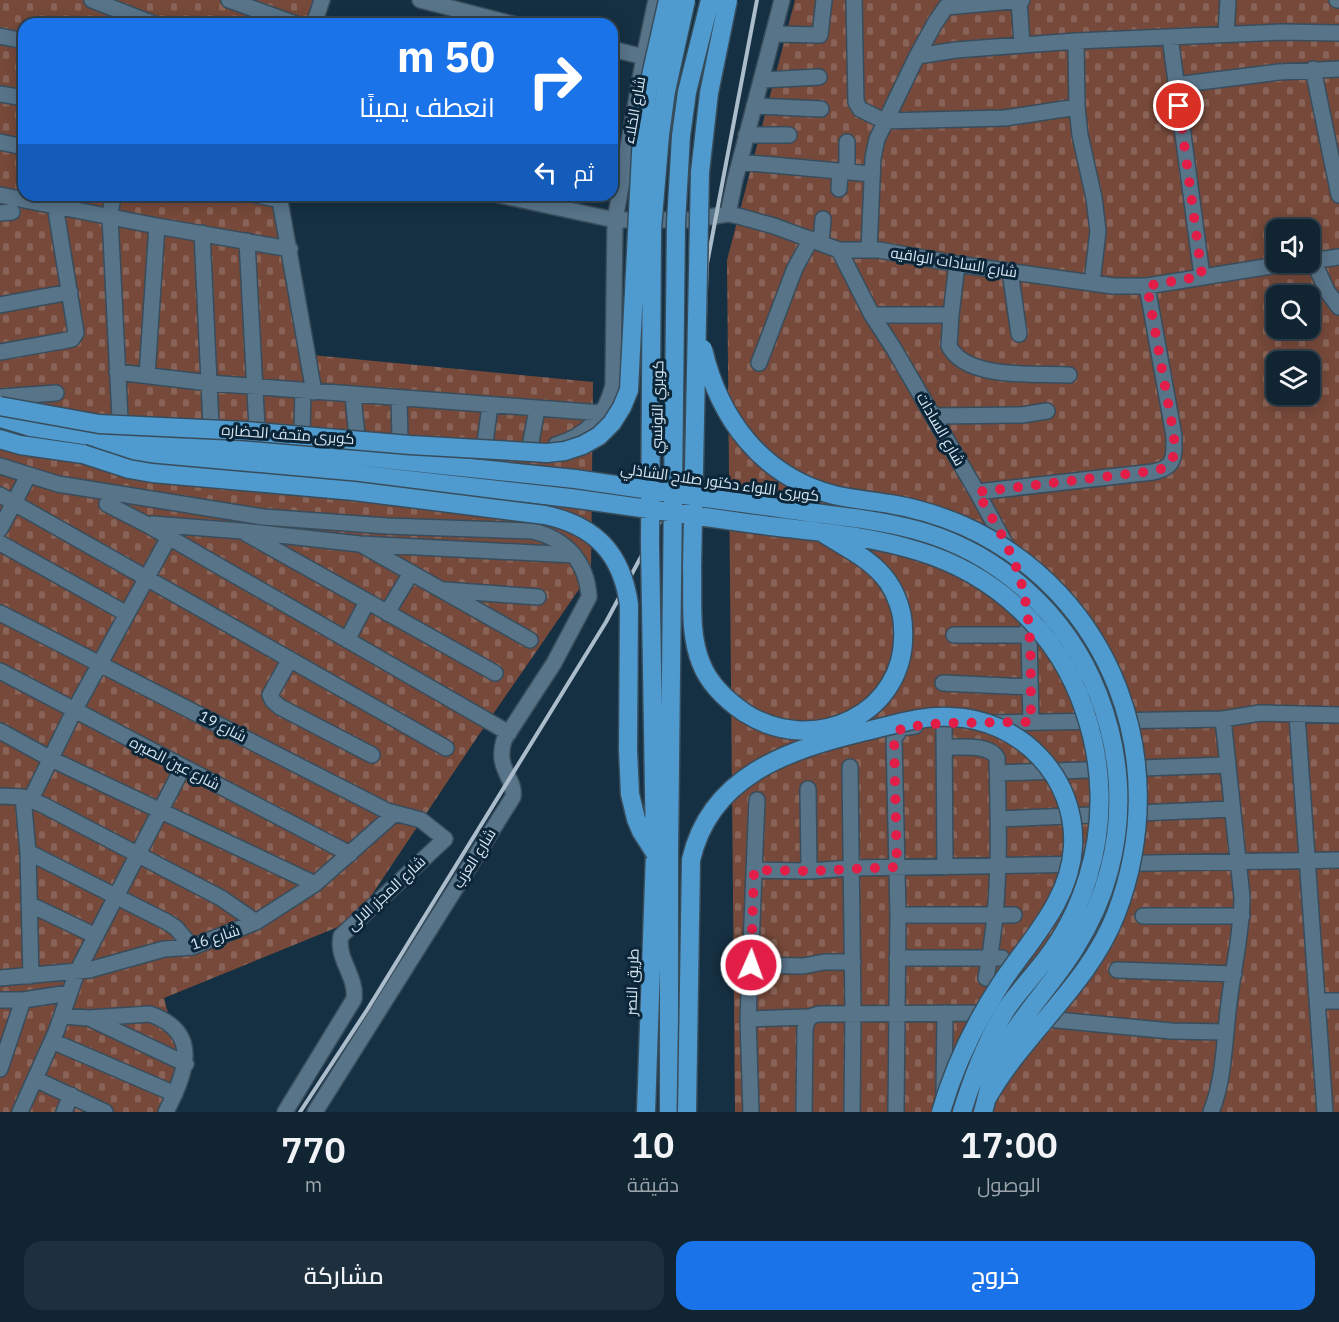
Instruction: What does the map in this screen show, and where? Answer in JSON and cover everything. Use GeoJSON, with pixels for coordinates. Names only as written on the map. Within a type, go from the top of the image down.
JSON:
{"type":"FeatureCollection","features":[{"type":"Feature","properties":{"kind":"highway"},"geometry":{"type":"LineString","coordinates":[[0,406],[99,424],[246,431],[528,452],[565,451],[599,436],[612,423],[622,407],[631,373],[642,134],[648,89],[668,0]]}},
{"type":"Feature","properties":{"kind":"highway","name":"كوبري التونسي"},"geometry":{"type":"LineString","coordinates":[[662,854],[650,544],[652,229],[666,91],[686,0]]}},
{"type":"Feature","properties":{"kind":"highway","name":"كوبري التونسي"},"geometry":{"type":"LineString","coordinates":[[662,854],[676,223],[681,136],[687,92],[710,0]]}},
{"type":"Feature","properties":{"kind":"highway"},"geometry":{"type":"LineString","coordinates":[[728,0],[711,82],[703,140],[698,239],[692,568],[694,632],[697,651],[707,675],[723,696],[754,718],[774,727],[796,731],[819,731],[841,725],[861,714],[878,700],[891,682],[900,661],[904,641],[903,617],[889,583],[867,560],[823,533]]}},
{"type":"Feature","properties":{"kind":"highway"},"geometry":{"type":"LineString","coordinates":[[697,315],[712,383],[729,416],[756,451],[795,479],[813,488],[835,495],[892,504],[931,514],[962,525],[1002,546],[1039,573],[1071,606],[1095,641],[1121,696],[1133,737],[1138,802],[1135,845],[1123,894],[1095,957],[1063,1000],[1011,1061],[984,1106]]}},
{"type":"Feature","properties":{"kind":"highway","name":"كوبرى متحف الحضاره"},"geometry":{"type":"LineString","coordinates":[[0,418],[31,428],[104,438],[356,456],[575,479]]}},
{"type":"Feature","properties":{"kind":"highway"},"geometry":{"type":"LineString","coordinates":[[0,439],[20,445],[82,454],[354,474],[570,498],[823,533],[900,546],[930,554],[974,575],[1003,594],[1029,618],[1059,656],[1082,700],[1093,738],[1099,777],[1099,818],[1093,860],[1082,895],[1057,944],[1007,1008],[987,1045],[962,1112]]}},
{"type":"Feature","properties":{"kind":"highway"},"geometry":{"type":"LineString","coordinates":[[82,454],[129,469],[152,473],[354,491],[544,515],[563,519],[581,527],[597,538],[610,552],[627,586],[629,605],[630,794],[638,825],[662,854],[669,1112]]}},
{"type":"Feature","properties":{"kind":"highway","name":"كوبرى اللواء دكتور صلاح الشاذلي"},"geometry":{"type":"LineString","coordinates":[[575,479],[917,530],[969,551],[1014,580],[1052,616],[1068,636],[1094,682],[1110,728],[1118,777],[1118,824],[1115,847],[1102,896],[1075,949],[1001,1053],[989,1082],[984,1106]]}},
{"type":"Feature","properties":{"kind":"highway"},"geometry":{"type":"LineString","coordinates":[[687,1112],[691,860],[695,843],[710,814],[742,779],[772,760],[832,739],[888,725],[950,717],[994,725],[1019,738],[1041,758],[1059,781],[1065,795],[1072,822],[1073,847],[1067,876],[1056,903],[989,1002],[955,1068],[942,1112]]}},
{"type":"Feature","properties":{"kind":"highway","name":"طريق النصر"},"geometry":{"type":"LineString","coordinates":[[646,1112],[662,854]]}},
{"type":"Feature","properties":{"kind":"street"},"geometry":{"type":"LineString","coordinates":[[92,0],[138,18]]}},
{"type":"Feature","properties":{"kind":"street"},"geometry":{"type":"LineString","coordinates":[[229,0],[279,18]]}},
{"type":"Feature","properties":{"kind":"street"},"geometry":{"type":"LineString","coordinates":[[316,18],[322,0]]}},
{"type":"Feature","properties":{"kind":"street"},"geometry":{"type":"LineString","coordinates":[[420,0],[444,3],[493,18]]}},
{"type":"Feature","properties":{"kind":"street","name":"شارع الخلاء"},"geometry":{"type":"LineString","coordinates":[[602,413],[613,385],[615,220],[656,0]]}},
{"type":"Feature","properties":{"kind":"street"},"geometry":{"type":"LineString","coordinates":[[728,214],[746,135],[782,0]]}},
{"type":"Feature","properties":{"kind":"street"},"geometry":{"type":"LineString","coordinates":[[773,34],[820,35],[824,0]]}},
{"type":"Feature","properties":{"kind":"street"},"geometry":{"type":"LineString","coordinates":[[854,0],[856,102],[860,109],[884,121],[1005,118],[1077,107]]}},
{"type":"Feature","properties":{"kind":"street"},"geometry":{"type":"LineString","coordinates":[[869,250],[875,148],[884,121],[917,56],[946,7],[1013,0],[1022,45]]}},
{"type":"Feature","properties":{"kind":"street"},"geometry":{"type":"LineString","coordinates":[[1226,34],[1228,0]]}},
{"type":"Feature","properties":{"kind":"street"},"geometry":{"type":"LineString","coordinates":[[917,56],[956,50],[1076,41],[1226,34],[1339,33]]}},
{"type":"Feature","properties":{"kind":"street"},"geometry":{"type":"LineString","coordinates":[[0,36],[18,40]]}},
{"type":"Feature","properties":{"kind":"street"},"geometry":{"type":"LineString","coordinates":[[1170,37],[1202,276]]}},
{"type":"Feature","properties":{"kind":"street"},"geometry":{"type":"LineString","coordinates":[[1076,41],[1077,107],[1080,135],[1094,198],[1098,231],[1092,284]]}},
{"type":"Feature","properties":{"kind":"street"},"geometry":{"type":"LineString","coordinates":[[618,50],[644,57]]}},
{"type":"Feature","properties":{"kind":"street"},"geometry":{"type":"LineString","coordinates":[[1176,85],[1313,69],[1339,69]]}},
{"type":"Feature","properties":{"kind":"street"},"geometry":{"type":"LineString","coordinates":[[1313,69],[1339,194]]}},
{"type":"Feature","properties":{"kind":"street"},"geometry":{"type":"LineString","coordinates":[[761,80],[819,77]]}},
{"type":"Feature","properties":{"kind":"street"},"geometry":{"type":"LineString","coordinates":[[0,94],[18,97]]}},
{"type":"Feature","properties":{"kind":"street"},"geometry":{"type":"LineString","coordinates":[[754,106],[821,109]]}},
{"type":"Feature","properties":{"kind":"street"},"geometry":{"type":"LineString","coordinates":[[746,135],[789,135]]}},
{"type":"Feature","properties":{"kind":"street"},"geometry":{"type":"LineString","coordinates":[[0,142],[18,146]]}},
{"type":"Feature","properties":{"kind":"street"},"geometry":{"type":"LineString","coordinates":[[839,189],[847,142]]}},
{"type":"Feature","properties":{"kind":"street"},"geometry":{"type":"LineString","coordinates":[[740,162],[872,174]]}},
{"type":"Feature","properties":{"kind":"street"},"geometry":{"type":"LineString","coordinates":[[0,195],[18,198]]}},
{"type":"Feature","properties":{"kind":"street"},"geometry":{"type":"LineString","coordinates":[[33,201],[157,226],[290,249]]}},
{"type":"Feature","properties":{"kind":"street"},"geometry":{"type":"LineString","coordinates":[[112,201],[110,217],[120,418]]}},
{"type":"Feature","properties":{"kind":"street"},"geometry":{"type":"LineString","coordinates":[[281,201],[290,249],[308,392],[302,432]]}},
{"type":"Feature","properties":{"kind":"street","name":"شارع السادات الواقيه"},"geometry":{"type":"LineString","coordinates":[[527,201],[615,220],[690,220],[728,214],[774,226],[839,250],[869,250],[1092,284],[1147,286],[1266,266]]}},
{"type":"Feature","properties":{"kind":"street"},"geometry":{"type":"LineString","coordinates":[[0,352],[72,339],[76,328],[55,205]]}},
{"type":"Feature","properties":{"kind":"street"},"geometry":{"type":"LineString","coordinates":[[759,363],[795,268],[816,241],[823,219]]}},
{"type":"Feature","properties":{"kind":"street"},"geometry":{"type":"LineString","coordinates":[[147,375],[157,226]]}},
{"type":"Feature","properties":{"kind":"street"},"geometry":{"type":"LineString","coordinates":[[202,233],[211,425]]}},
{"type":"Feature","properties":{"kind":"street"},"geometry":{"type":"LineString","coordinates":[[247,241],[257,428]]}},
{"type":"Feature","properties":{"kind":"street","name":"شارع السادات"},"geometry":{"type":"LineString","coordinates":[[839,250],[872,315],[933,416],[1013,558],[1026,608],[1029,635],[1031,722]]}},
{"type":"Feature","properties":{"kind":"street"},"geometry":{"type":"LineString","coordinates":[[1320,259],[1339,257]]}},
{"type":"Feature","properties":{"kind":"street"},"geometry":{"type":"LineString","coordinates":[[957,264],[949,346],[957,357],[972,367],[996,371],[1069,375]]}},
{"type":"Feature","properties":{"kind":"street"},"geometry":{"type":"LineString","coordinates":[[1010,272],[1019,334]]}},
{"type":"Feature","properties":{"kind":"street"},"geometry":{"type":"LineString","coordinates":[[1318,273],[1339,307]]}},
{"type":"Feature","properties":{"kind":"street"},"geometry":{"type":"LineString","coordinates":[[977,492],[1153,471],[1166,469],[1171,463],[1174,453],[1174,436],[1147,286]]}},
{"type":"Feature","properties":{"kind":"street"},"geometry":{"type":"LineString","coordinates":[[0,305],[70,292]]}},
{"type":"Feature","properties":{"kind":"street"},"geometry":{"type":"LineString","coordinates":[[872,315],[951,315]]}},
{"type":"Feature","properties":{"kind":"street"},"geometry":{"type":"LineString","coordinates":[[117,372],[353,396],[602,413]]}},
{"type":"Feature","properties":{"kind":"street"},"geometry":{"type":"LineString","coordinates":[[0,398],[56,393]]}},
{"type":"Feature","properties":{"kind":"street"},"geometry":{"type":"LineString","coordinates":[[353,396],[357,436]]}},
{"type":"Feature","properties":{"kind":"street"},"geometry":{"type":"LineString","coordinates":[[0,398],[48,410],[120,418],[530,447],[554,446],[577,437],[594,424],[602,413]]}},
{"type":"Feature","properties":{"kind":"street"},"geometry":{"type":"LineString","coordinates":[[399,399],[400,439]]}},
{"type":"Feature","properties":{"kind":"street"},"geometry":{"type":"LineString","coordinates":[[485,444],[490,406]]}},
{"type":"Feature","properties":{"kind":"street"},"geometry":{"type":"LineString","coordinates":[[530,447],[537,409]]}},
{"type":"Feature","properties":{"kind":"street"},"geometry":{"type":"LineString","coordinates":[[933,416],[1022,415],[1047,411]]}},
{"type":"Feature","properties":{"kind":"street"},"geometry":{"type":"LineString","coordinates":[[0,466],[28,476],[88,489],[263,517],[387,526],[533,531],[553,537],[574,555]]}},
{"type":"Feature","properties":{"kind":"street"},"geometry":{"type":"LineString","coordinates":[[0,529],[7,499],[28,476]]}},
{"type":"Feature","properties":{"kind":"street"},"geometry":{"type":"LineString","coordinates":[[7,499],[446,748]]}},
{"type":"Feature","properties":{"kind":"street"},"geometry":{"type":"LineString","coordinates":[[107,504],[169,537],[508,733]]}},
{"type":"Feature","properties":{"kind":"street"},"geometry":{"type":"LineString","coordinates":[[146,524],[242,531],[360,544],[574,555]]}},
{"type":"Feature","properties":{"kind":"street"},"geometry":{"type":"LineString","coordinates":[[242,531],[495,673]]}},
{"type":"Feature","properties":{"kind":"street"},"geometry":{"type":"LineString","coordinates":[[32,976],[27,798],[51,759],[74,711],[169,537]]}},
{"type":"Feature","properties":{"kind":"street"},"geometry":{"type":"LineString","coordinates":[[0,543],[127,614]]}},
{"type":"Feature","properties":{"kind":"street"},"geometry":{"type":"LineString","coordinates":[[360,544],[530,639]]}},
{"type":"Feature","properties":{"kind":"street","name":"شارع العزب"},"geometry":{"type":"LineString","coordinates":[[315,1112],[513,797],[514,790],[508,781],[501,756],[504,740],[554,663],[589,597],[586,577],[574,555]]}},
{"type":"Feature","properties":{"kind":"street"},"geometry":{"type":"LineString","coordinates":[[387,613],[411,573]]}},
{"type":"Feature","properties":{"kind":"street"},"geometry":{"type":"LineString","coordinates":[[439,589],[538,597]]}},
{"type":"Feature","properties":{"kind":"street"},"geometry":{"type":"LineString","coordinates":[[347,640],[367,602]]}},
{"type":"Feature","properties":{"kind":"street","name":"شارع 19"},"geometry":{"type":"LineString","coordinates":[[0,613],[394,814],[421,820],[445,838]]}},
{"type":"Feature","properties":{"kind":"street"},"geometry":{"type":"LineString","coordinates":[[954,635],[1029,635]]}},
{"type":"Feature","properties":{"kind":"street"},"geometry":{"type":"LineString","coordinates":[[290,659],[272,689],[270,695],[273,701],[280,707],[372,755]]}},
{"type":"Feature","properties":{"kind":"street","name":"شارع عين الصيره"},"geometry":{"type":"LineString","coordinates":[[0,671],[350,854]]}},
{"type":"Feature","properties":{"kind":"street"},"geometry":{"type":"LineString","coordinates":[[943,683],[1030,687]]}},
{"type":"Feature","properties":{"kind":"street"},"geometry":{"type":"LineString","coordinates":[[896,1112],[898,915],[895,735],[905,727],[944,723],[1223,719],[1260,713],[1339,715]]}},
{"type":"Feature","properties":{"kind":"street"},"geometry":{"type":"LineString","coordinates":[[1297,715],[1325,1112]]}},
{"type":"Feature","properties":{"kind":"street"},"geometry":{"type":"LineString","coordinates":[[1211,1112],[1222,1074],[1225,1032],[1242,916],[1223,719]]}},
{"type":"Feature","properties":{"kind":"street"},"geometry":{"type":"LineString","coordinates":[[944,723],[945,867]]}},
{"type":"Feature","properties":{"kind":"street"},"geometry":{"type":"LineString","coordinates":[[0,731],[51,759],[161,809],[315,884]]}},
{"type":"Feature","properties":{"kind":"street"},"geometry":{"type":"LineString","coordinates":[[944,747],[991,750],[998,758],[1000,866],[996,915],[996,958],[986,978]]}},
{"type":"Feature","properties":{"kind":"street"},"geometry":{"type":"LineString","coordinates":[[998,773],[1227,765]]}},
{"type":"Feature","properties":{"kind":"street"},"geometry":{"type":"LineString","coordinates":[[20,1112],[62,1016],[76,972],[183,767]]}},
{"type":"Feature","properties":{"kind":"street"},"geometry":{"type":"LineString","coordinates":[[850,767],[854,1013],[852,1112]]}},
{"type":"Feature","properties":{"kind":"street"},"geometry":{"type":"LineString","coordinates":[[808,789],[809,871]]}},
{"type":"Feature","properties":{"kind":"street"},"geometry":{"type":"LineString","coordinates":[[0,796],[27,798],[221,898],[256,922]]}},
{"type":"Feature","properties":{"kind":"street"},"geometry":{"type":"LineString","coordinates":[[751,1112],[748,1019],[757,800]]}},
{"type":"Feature","properties":{"kind":"street"},"geometry":{"type":"LineString","coordinates":[[999,819],[1232,810]]}},
{"type":"Feature","properties":{"kind":"street","name":"شارع 16"},"geometry":{"type":"LineString","coordinates":[[0,978],[76,972],[164,949],[192,947],[256,922],[315,884],[394,814]]}},
{"type":"Feature","properties":{"kind":"street","name":"شارع المجزر الالى"},"geometry":{"type":"LineString","coordinates":[[285,1112],[354,999],[354,982],[339,944],[341,936],[445,838]]}},
{"type":"Feature","properties":{"kind":"street"},"geometry":{"type":"LineString","coordinates":[[28,852],[176,928],[192,947]]}},
{"type":"Feature","properties":{"kind":"street"},"geometry":{"type":"LineString","coordinates":[[754,870],[809,871],[897,867],[1339,860]]}},
{"type":"Feature","properties":{"kind":"street"},"geometry":{"type":"LineString","coordinates":[[29,904],[96,936]]}},
{"type":"Feature","properties":{"kind":"street"},"geometry":{"type":"LineString","coordinates":[[898,915],[1014,915]]}},
{"type":"Feature","properties":{"kind":"street"},"geometry":{"type":"LineString","coordinates":[[1143,916],[1242,916]]}},
{"type":"Feature","properties":{"kind":"street"},"geometry":{"type":"LineString","coordinates":[[897,958],[996,958]]}},
{"type":"Feature","properties":{"kind":"street"},"geometry":{"type":"LineString","coordinates":[[751,965],[803,966],[824,962],[853,962]]}},
{"type":"Feature","properties":{"kind":"street"},"geometry":{"type":"LineString","coordinates":[[1117,970],[1234,974]]}},
{"type":"Feature","properties":{"kind":"street"},"geometry":{"type":"LineString","coordinates":[[0,1000],[23,1000],[69,993]]}},
{"type":"Feature","properties":{"kind":"street"},"geometry":{"type":"LineString","coordinates":[[0,1070],[23,1000]]}},
{"type":"Feature","properties":{"kind":"street"},"geometry":{"type":"LineString","coordinates":[[1317,1001],[1339,1001]]}},
{"type":"Feature","properties":{"kind":"street"},"geometry":{"type":"LineString","coordinates":[[748,1019],[854,1013],[992,1013],[1171,1031],[1225,1032]]}},
{"type":"Feature","properties":{"kind":"street"},"geometry":{"type":"LineString","coordinates":[[942,1112],[945,1013]]}},
{"type":"Feature","properties":{"kind":"street"},"geometry":{"type":"LineString","coordinates":[[62,1016],[89,1018],[138,1014],[157,1017],[173,1028],[180,1035],[184,1044],[186,1064],[166,1112]]}},
{"type":"Feature","properties":{"kind":"street"},"geometry":{"type":"LineString","coordinates":[[804,1112],[805,1029],[808,1017]]}},
{"type":"Feature","properties":{"kind":"street"},"geometry":{"type":"LineString","coordinates":[[89,1018],[186,1064]]}},
{"type":"Feature","properties":{"kind":"street"},"geometry":{"type":"LineString","coordinates":[[52,1041],[175,1094]]}},
{"type":"Feature","properties":{"kind":"street"},"geometry":{"type":"LineString","coordinates":[[35,1079],[105,1112]]}},
{"type":"Feature","properties":{"kind":"street"},"geometry":{"type":"LineString","coordinates":[[63,1112],[71,1095]]}},
{"type":"Feature","properties":{"kind":"green space"},"geometry":{"type":"Polygon","coordinates":[[[0,0],[317,0],[313,18],[18,18],[18,201],[283,201],[312,355],[593,382],[591,572],[355,920],[164,998],[186,1081],[168,1112],[0,1112],[0,0]]]}},
{"type":"Feature","properties":{"kind":"green space"},"geometry":{"type":"Polygon","coordinates":[[[795,0],[1339,0],[1339,1112],[735,1112],[727,260],[795,0]]]}},
{"type":"Feature","properties":{"kind":"railway"},"geometry":{"type":"LineString","coordinates":[[300,1112],[367,1010],[606,622],[700,447],[707,264],[757,0]]}},
{"type":"Feature","properties":{"kind":"route"},"geometry":{"type":"LineString","coordinates":[[751,965],[754,870],[809,871],[897,867],[894,739],[901,728],[944,723],[1031,722],[1029,635],[1020,581],[1013,558],[977,492],[1153,471],[1166,469],[1171,463],[1174,453],[1174,436],[1147,286],[1202,276],[1179,106]]}}]}
